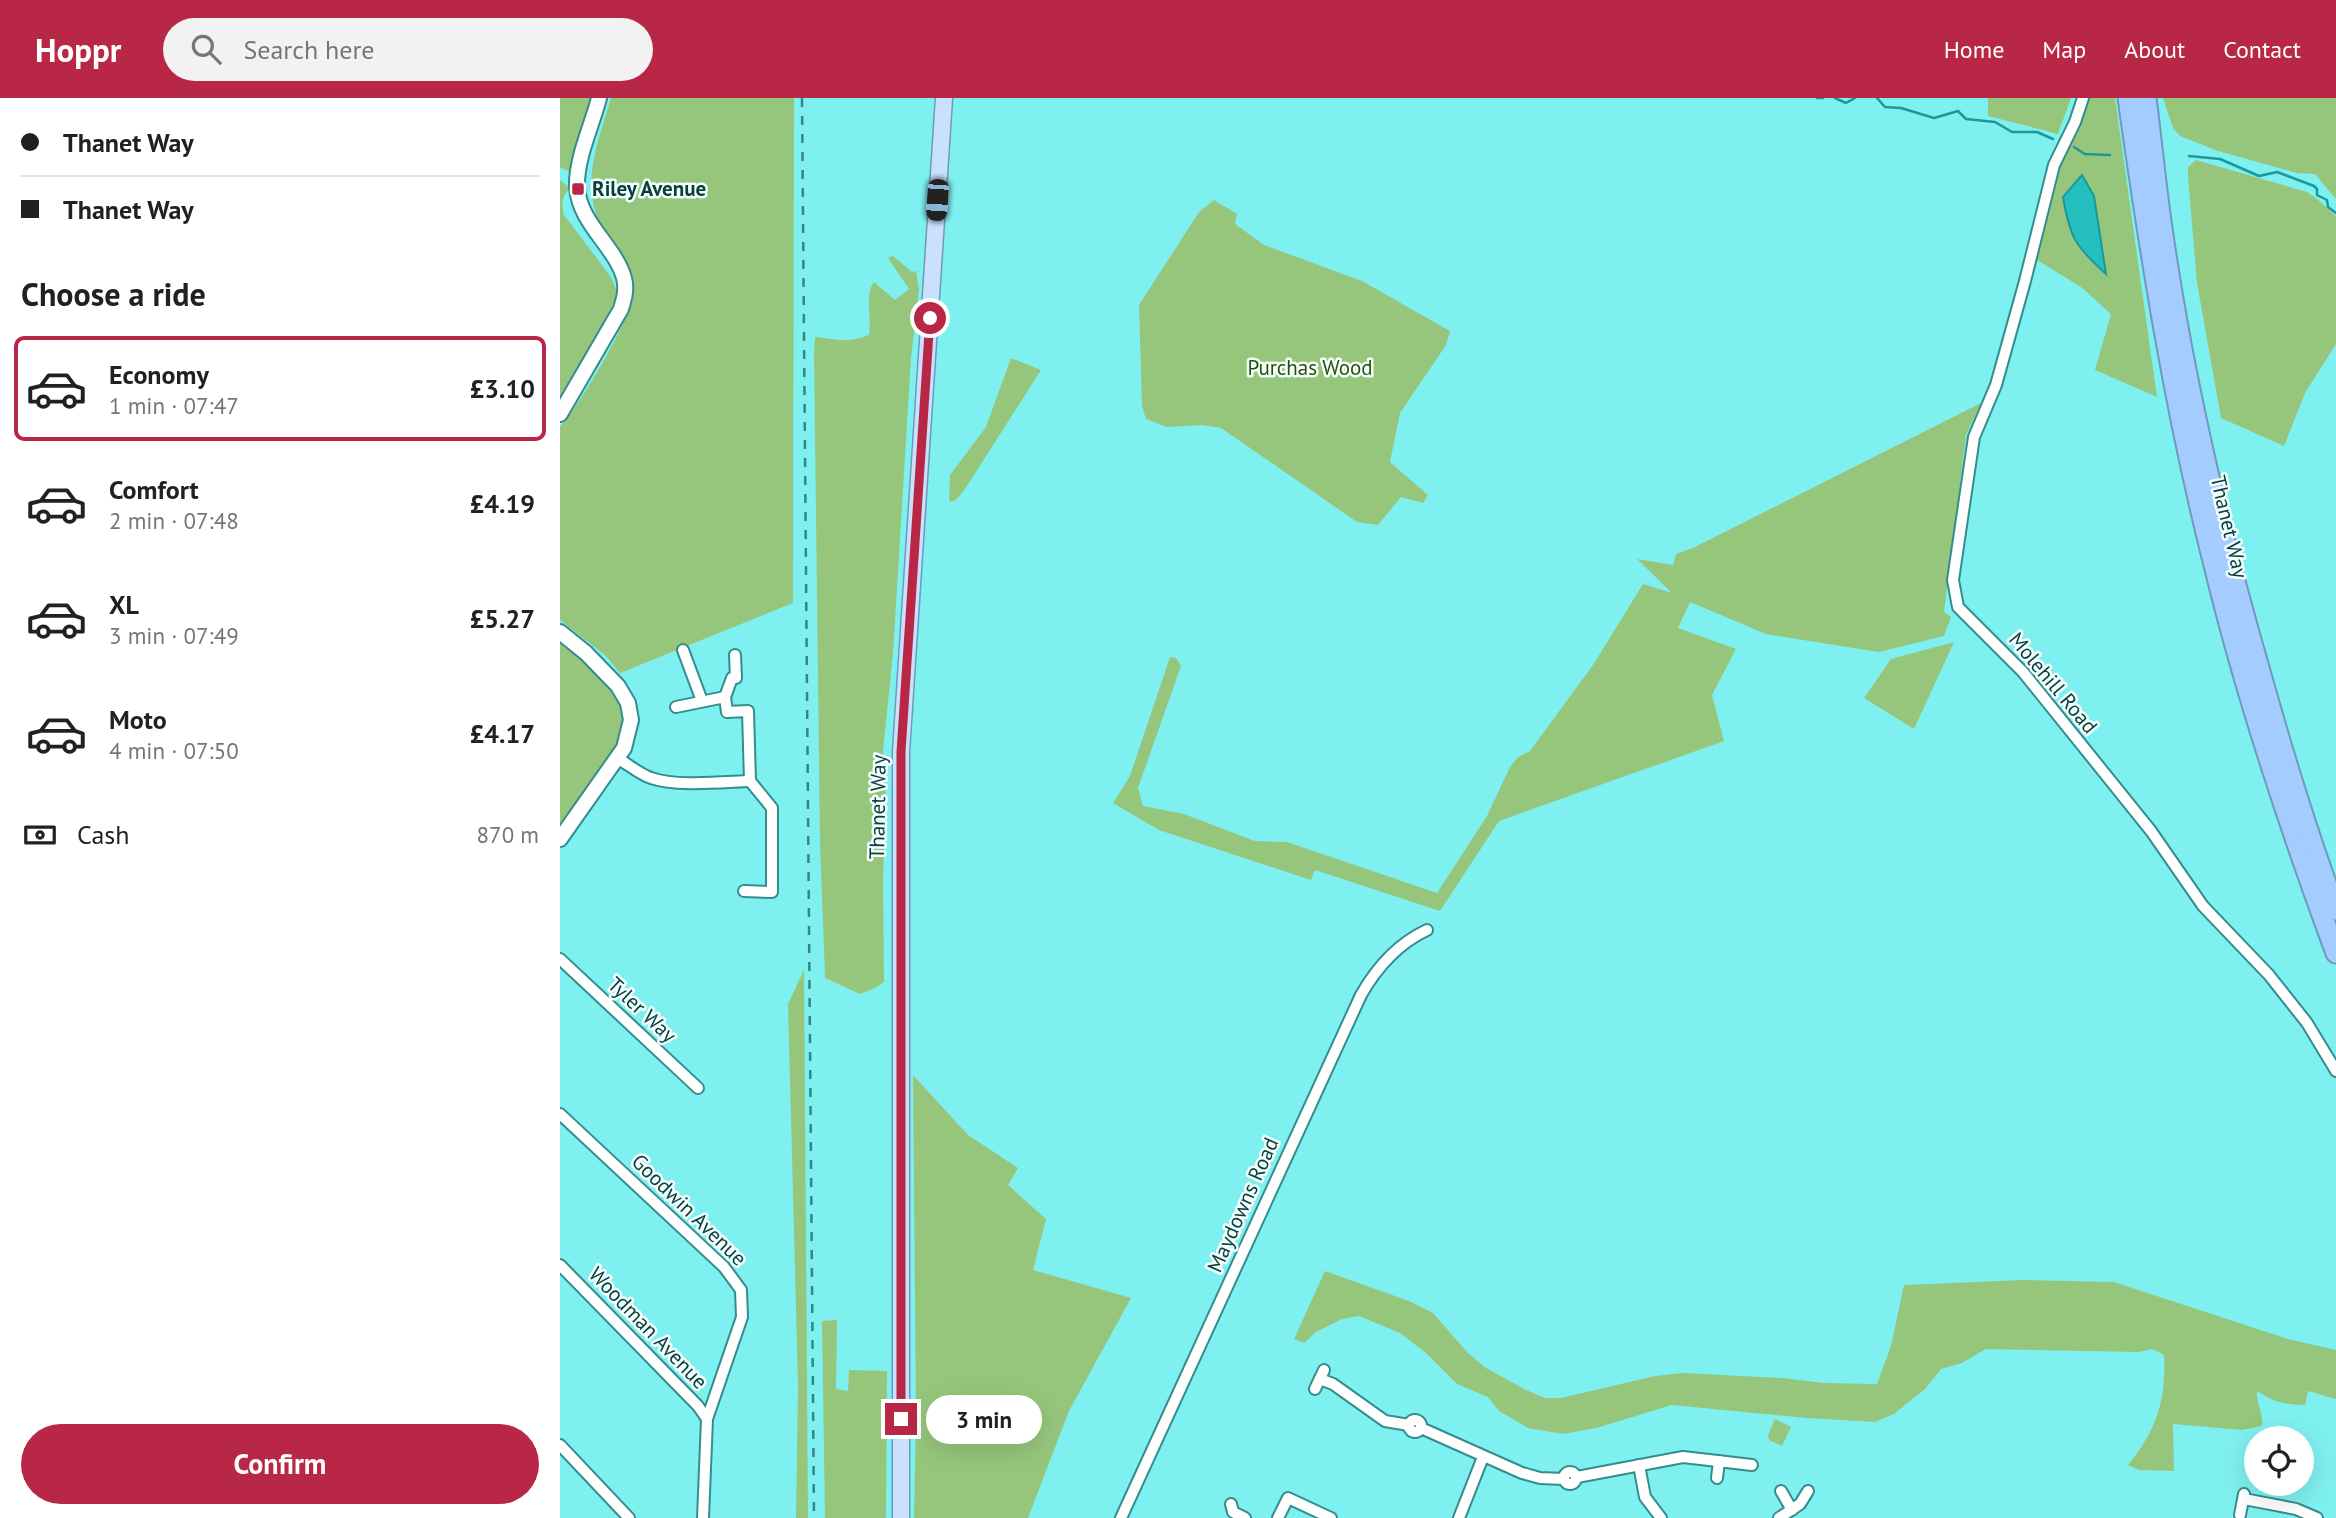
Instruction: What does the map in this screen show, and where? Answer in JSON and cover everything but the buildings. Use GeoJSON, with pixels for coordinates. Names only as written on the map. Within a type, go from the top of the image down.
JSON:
{"type":"FeatureCollection","features":[{"type":"Feature","properties":{"kind":"highway","name":"Thanet Way"},"geometry":{"type":"LineString","coordinates":[[2128,98],[2150,256],[2213,564],[2263,739],[2301,859],[2336,953]]}},
{"type":"Feature","properties":{"kind":"highway","name":"Thanet Way"},"geometry":{"type":"LineString","coordinates":[[2146,98],[2175,308],[2227,558],[2285,758],[2316,857],[2336,910]]}},
{"type":"Feature","properties":{"kind":"main road"},"geometry":{"type":"LineString","coordinates":[[560,414],[621,309],[625,295],[620,269],[590,222],[581,205],[577,188],[581,160],[599,98]]}},
{"type":"Feature","properties":{"kind":"main road","name":"Thanet Way"},"geometry":{"type":"LineString","coordinates":[[901,1518],[901,752],[944,98]]}},
{"type":"Feature","properties":{"kind":"main road"},"geometry":{"type":"LineString","coordinates":[[560,632],[618,685],[628,703],[630,728],[624,748],[560,839]]}},
{"type":"Feature","properties":{"kind":"street","name":"Molehill Road"},"geometry":{"type":"LineString","coordinates":[[2083,98],[2075,122],[2054,165],[1996,385],[1974,437],[1953,580],[1958,607],[2023,672],[2151,831],[2203,906],[2269,975],[2299,1013],[2336,1071]]}},
{"type":"Feature","properties":{"kind":"street"},"geometry":{"type":"LineString","coordinates":[[682,650],[702,701]]}},
{"type":"Feature","properties":{"kind":"street"},"geometry":{"type":"LineString","coordinates":[[735,655],[736,678],[732,678],[725,697],[727,712],[748,711],[750,781],[772,808],[772,892],[744,891]]}},
{"type":"Feature","properties":{"kind":"street"},"geometry":{"type":"LineString","coordinates":[[676,707],[725,697]]}},
{"type":"Feature","properties":{"kind":"street"},"geometry":{"type":"LineString","coordinates":[[617,758],[650,778],[706,783],[750,781]]}},
{"type":"Feature","properties":{"kind":"street","name":"Maydowns Road"},"geometry":{"type":"LineString","coordinates":[[1121,1518],[1360,995],[1385,961],[1408,939],[1427,930]]}},
{"type":"Feature","properties":{"kind":"street","name":"Tyler Way"},"geometry":{"type":"LineString","coordinates":[[560,959],[698,1088]]}},
{"type":"Feature","properties":{"kind":"street","name":"Goodwin Avenue"},"geometry":{"type":"LineString","coordinates":[[560,1114],[724,1267],[741,1290],[740,1328],[707,1419],[703,1518]]}},
{"type":"Feature","properties":{"kind":"street","name":"Woodman Avenue"},"geometry":{"type":"LineString","coordinates":[[560,1265],[698,1406],[707,1419]]}},
{"type":"Feature","properties":{"kind":"street"},"geometry":{"type":"LineString","coordinates":[[1320,1379],[1333,1384],[1385,1421],[1409,1425],[1413,1432],[1421,1428],[1531,1476],[1564,1479],[1572,1484],[1577,1477],[1683,1457],[1752,1465]]}},
{"type":"Feature","properties":{"kind":"street"},"geometry":{"type":"LineString","coordinates":[[560,1445],[629,1518]]}},
{"type":"Feature","properties":{"kind":"street"},"geometry":{"type":"LineString","coordinates":[[1449,1505],[1460,1514],[1483,1457]]}},
{"type":"Feature","properties":{"kind":"street"},"geometry":{"type":"LineString","coordinates":[[1717,1478],[1719,1461]]}},
{"type":"Feature","properties":{"kind":"street"},"geometry":{"type":"LineString","coordinates":[[1639,1465],[1645,1497],[1661,1518]]}},
{"type":"Feature","properties":{"kind":"street"},"geometry":{"type":"LineString","coordinates":[[1781,1491],[1792,1510]]}},
{"type":"Feature","properties":{"kind":"street"},"geometry":{"type":"LineString","coordinates":[[1779,1518],[1792,1510],[1808,1491]]}},
{"type":"Feature","properties":{"kind":"street"},"geometry":{"type":"LineString","coordinates":[[2241,1515],[2244,1496],[2296,1509],[2317,1518]]}},
{"type":"Feature","properties":{"kind":"street"},"geometry":{"type":"LineString","coordinates":[[1278,1518],[1288,1498],[1331,1518]]}},
{"type":"Feature","properties":{"kind":"street"},"geometry":{"type":"LineString","coordinates":[[1231,1504],[1233,1512],[1245,1518]]}},
{"type":"Feature","properties":{"kind":"green space"},"geometry":{"type":"Polygon","coordinates":[[[560,98],[591,98],[572,173],[560,167],[560,98]]]}},
{"type":"Feature","properties":{"kind":"green space"},"geometry":{"type":"Polygon","coordinates":[[[611,98],[794,98],[793,603],[620,673],[606,656],[560,620],[560,427],[591,382],[625,320],[631,303],[631,284],[598,219],[591,185],[595,151],[611,98]]]}},
{"type":"Feature","properties":{"kind":"green space"},"geometry":{"type":"Polygon","coordinates":[[[1988,98],[2071,98],[2058,134],[1988,116],[1988,98]]]}},
{"type":"Feature","properties":{"kind":"green space"},"geometry":{"type":"Polygon","coordinates":[[[2084,98],[2115,98],[2157,397],[2095,370],[2111,314],[2081,287],[2037,260],[2057,174],[2084,98]]]}},
{"type":"Feature","properties":{"kind":"green space"},"geometry":{"type":"Polygon","coordinates":[[[2163,98],[2336,98],[2336,199],[2315,174],[2297,173],[2218,151],[2180,136],[2173,128],[2163,98]]]}},
{"type":"Feature","properties":{"kind":"green space"},"geometry":{"type":"Polygon","coordinates":[[[2196,160],[2307,192],[2336,216],[2336,344],[2305,393],[2284,446],[2221,418],[2197,283],[2188,176],[2188,167],[2196,160]]]}},
{"type":"Feature","properties":{"kind":"green space"},"geometry":{"type":"Polygon","coordinates":[[[560,180],[570,188],[563,200],[564,215],[611,277],[616,289],[615,300],[591,348],[560,401],[560,180]]]}},
{"type":"Feature","properties":{"kind":"green space","name":"Purchas Wood"},"geometry":{"type":"Polygon","coordinates":[[[1214,200],[1237,214],[1235,224],[1264,245],[1362,281],[1450,331],[1446,345],[1400,413],[1390,462],[1428,495],[1423,503],[1401,497],[1378,525],[1357,522],[1221,428],[1201,425],[1167,427],[1146,419],[1142,406],[1139,305],[1199,212],[1214,200]]]}},
{"type":"Feature","properties":{"kind":"green space"},"geometry":{"type":"Polygon","coordinates":[[[893,256],[912,272],[916,271],[919,289],[911,358],[893,654],[883,751],[886,803],[883,878],[884,982],[860,994],[825,978],[820,842],[814,352],[815,337],[848,340],[869,335],[869,294],[874,282],[895,300],[909,289],[888,258],[893,256]]]}},
{"type":"Feature","properties":{"kind":"green space"},"geometry":{"type":"Polygon","coordinates":[[[1011,358],[1041,370],[965,489],[951,502],[950,475],[986,427],[1011,358]]]}},
{"type":"Feature","properties":{"kind":"green space"},"geometry":{"type":"Polygon","coordinates":[[[1981,403],[1966,435],[1944,612],[1951,617],[1944,636],[1879,652],[1766,634],[1690,602],[1678,628],[1736,649],[1712,695],[1724,741],[1499,821],[1440,911],[1315,870],[1311,880],[1159,830],[1113,803],[1130,776],[1170,657],[1176,658],[1181,666],[1138,788],[1143,806],[1184,814],[1255,841],[1287,842],[1437,893],[1487,816],[1510,767],[1518,757],[1530,751],[1593,665],[1643,584],[1672,593],[1637,559],[1673,565],[1676,554],[1693,548],[1981,403]]]}},
{"type":"Feature","properties":{"kind":"green space"},"geometry":{"type":"Polygon","coordinates":[[[560,638],[617,693],[625,714],[615,747],[560,827],[560,638]]]}},
{"type":"Feature","properties":{"kind":"green space"},"geometry":{"type":"Polygon","coordinates":[[[1954,642],[1914,729],[1864,698],[1891,659],[1954,642]]]}},
{"type":"Feature","properties":{"kind":"green space"},"geometry":{"type":"Polygon","coordinates":[[[804,970],[808,1518],[796,1518],[798,1385],[788,1004],[804,970]]]}},
{"type":"Feature","properties":{"kind":"green space"},"geometry":{"type":"Polygon","coordinates":[[[913,1075],[968,1135],[1018,1168],[1008,1185],[1046,1219],[1033,1270],[1131,1298],[1069,1411],[1028,1518],[914,1518],[916,1415],[913,1075]]]}},
{"type":"Feature","properties":{"kind":"green space"},"geometry":{"type":"Polygon","coordinates":[[[1325,1271],[1409,1301],[1433,1313],[1468,1353],[1486,1368],[1545,1398],[1561,1398],[1655,1376],[1683,1373],[1877,1384],[1891,1346],[1904,1285],[2023,1280],[2114,1282],[2288,1339],[2336,1350],[2336,1399],[2308,1391],[2305,1405],[2291,1404],[2257,1391],[2262,1426],[2244,1426],[2242,1430],[2173,1424],[2174,1471],[2139,1470],[2128,1465],[2153,1427],[2163,1386],[2164,1355],[2152,1349],[2139,1352],[1986,1349],[1962,1363],[1941,1369],[1926,1388],[1894,1414],[1875,1422],[1672,1405],[1596,1428],[1563,1434],[1528,1428],[1499,1411],[1488,1397],[1457,1384],[1426,1353],[1400,1333],[1359,1316],[1342,1319],[1316,1332],[1304,1343],[1294,1339],[1325,1271]]]}},
{"type":"Feature","properties":{"kind":"green space"},"geometry":{"type":"Polygon","coordinates":[[[837,1320],[836,1389],[848,1391],[849,1370],[887,1371],[886,1518],[825,1518],[822,1321],[837,1320]]]}},
{"type":"Feature","properties":{"kind":"green space"},"geometry":{"type":"Polygon","coordinates":[[[1775,1419],[1791,1427],[1782,1446],[1769,1440],[1768,1435],[1775,1419]]]}},
{"type":"Feature","properties":{"kind":"water"},"geometry":{"type":"Polygon","coordinates":[[[2082,175],[2094,196],[2106,274],[2081,248],[2068,222],[2063,197],[2082,175]]]}},
{"type":"Feature","properties":{"kind":"waterway"},"geometry":{"type":"LineString","coordinates":[[1817,98],[1823,98]]}},
{"type":"Feature","properties":{"kind":"waterway"},"geometry":{"type":"LineString","coordinates":[[1835,98],[1846,103],[1855,98]]}},
{"type":"Feature","properties":{"kind":"waterway"},"geometry":{"type":"LineString","coordinates":[[1877,98],[1885,107],[1901,108],[1934,118],[1958,111],[1966,119],[1995,122],[2012,132],[2037,132],[2053,139]]}},
{"type":"Feature","properties":{"kind":"waterway"},"geometry":{"type":"LineString","coordinates":[[2074,147],[2085,154],[2110,155]]}},
{"type":"Feature","properties":{"kind":"waterway"},"geometry":{"type":"LineString","coordinates":[[2189,156],[2220,159],[2259,176],[2277,172],[2314,186],[2317,195],[2327,200],[2328,207],[2336,213]]}},
{"type":"Feature","properties":{"kind":"railway"},"geometry":{"type":"LineString","coordinates":[[802,98],[814,1518]]}},
{"type":"Feature","properties":{"kind":"place","name":"Riley Avenue"},"geometry":{"type":"Point","coordinates":[578,189]}},
{"type":"Feature","properties":{"kind":"route"},"geometry":{"type":"LineString","coordinates":[[901,1419],[901,752],[930,318]]}}]}
